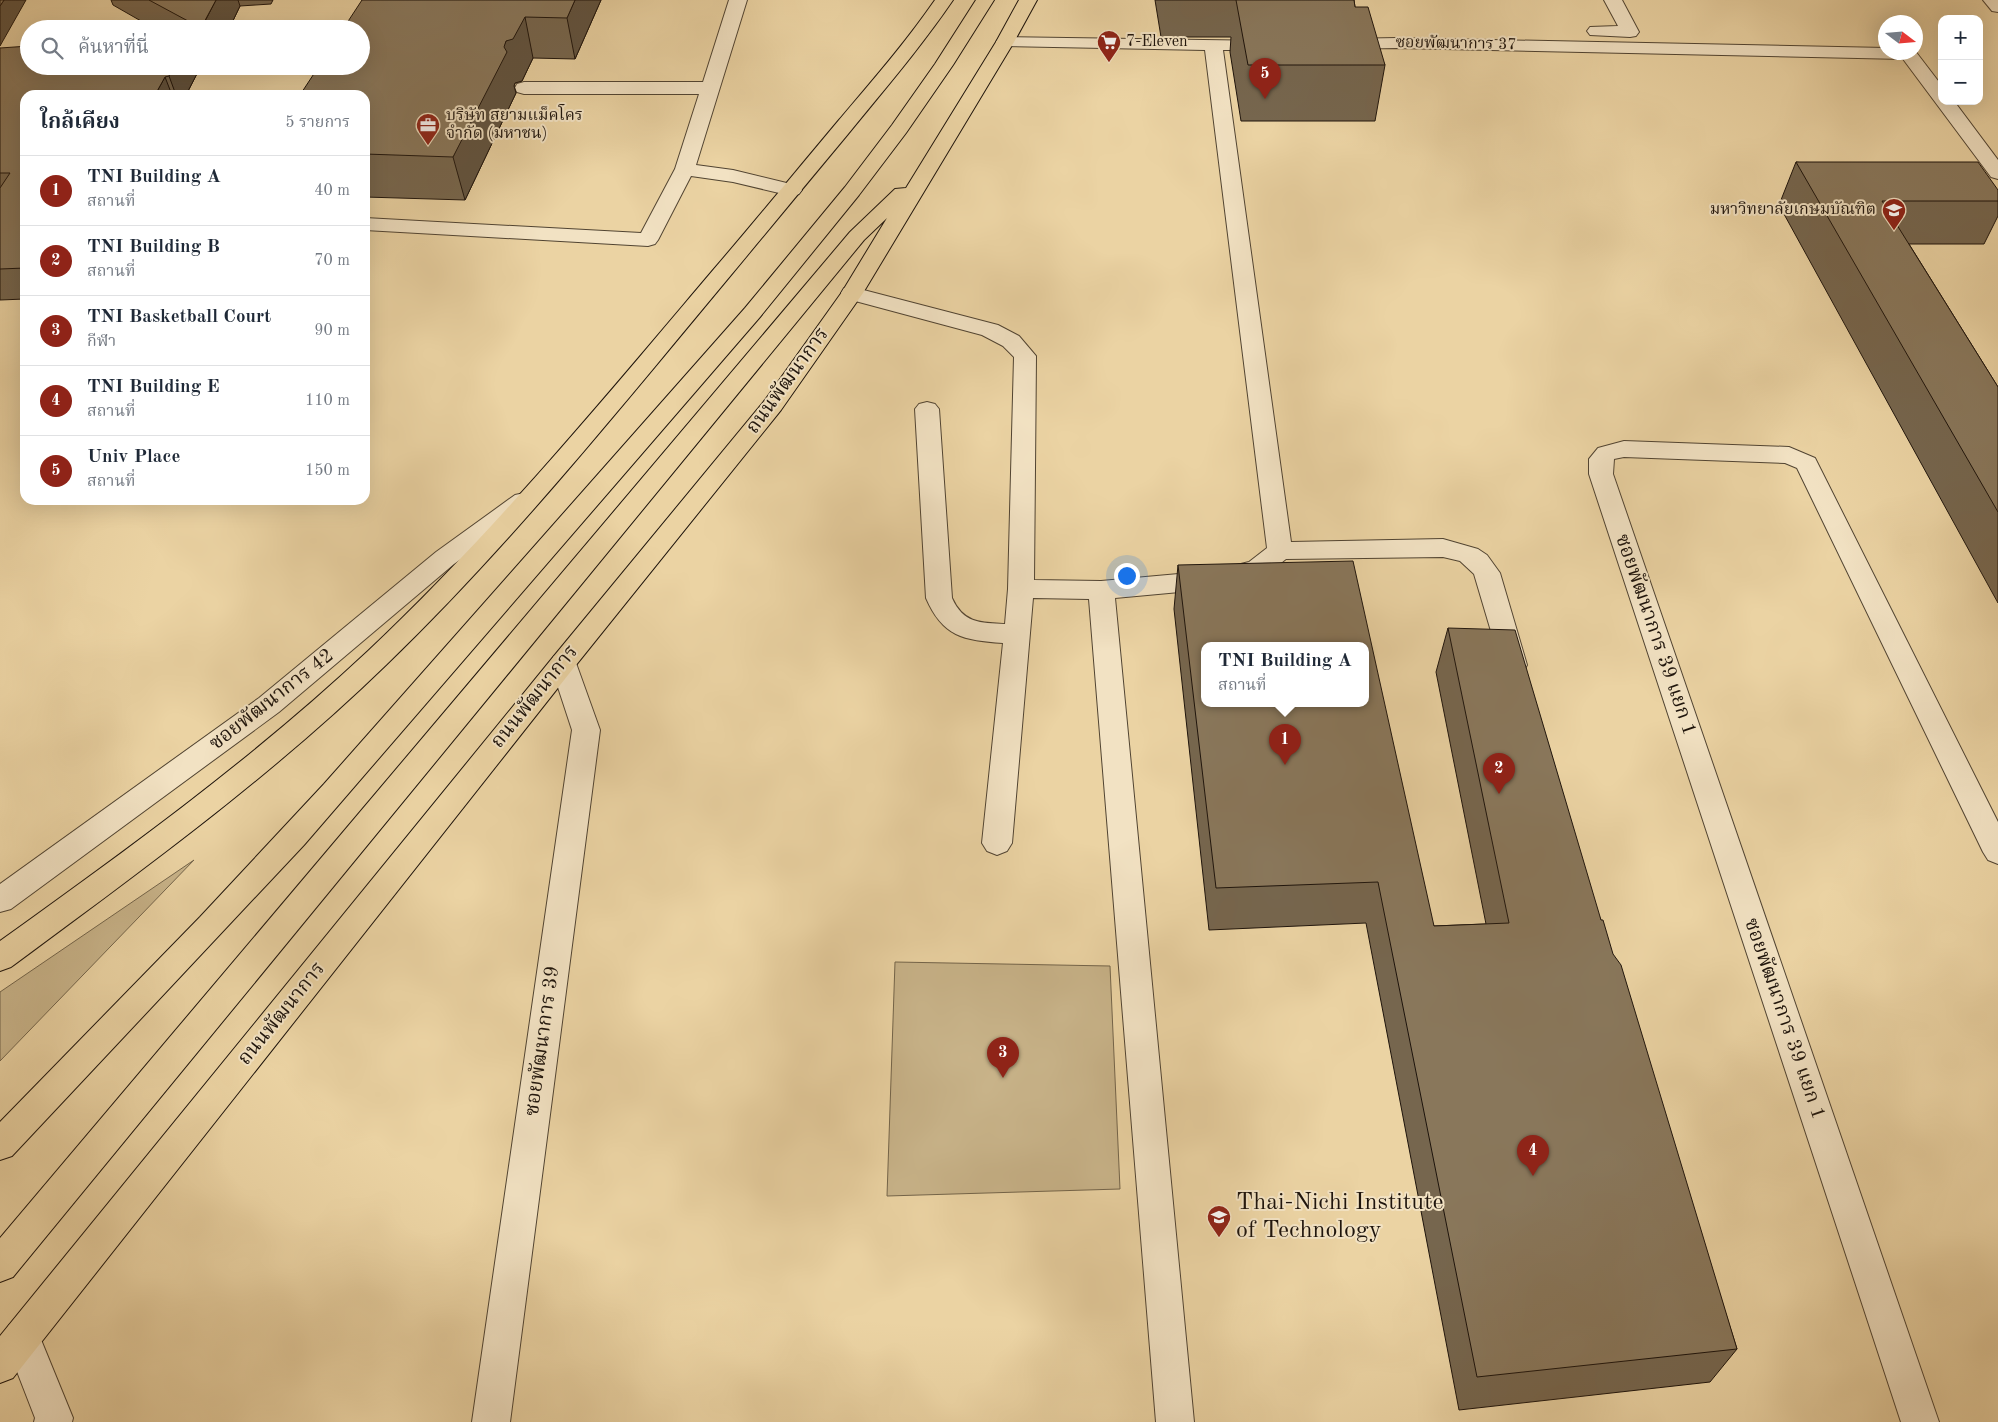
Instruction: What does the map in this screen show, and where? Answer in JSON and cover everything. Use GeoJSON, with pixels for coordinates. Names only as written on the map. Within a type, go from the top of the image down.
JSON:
{"type":"FeatureCollection","features":[{"type":"Feature","properties":{"kind":"main road"},"geometry":{"type":"LineString","coordinates":[[0,958],[198,813],[312,718],[378,658],[461,574],[538,491],[792,190],[896,64],[944,0]]}},
{"type":"Feature","properties":{"kind":"main road"},"geometry":{"type":"LineString","coordinates":[[0,1145],[190,948],[333,793],[736,333],[883,150],[933,82],[985,0]]}},
{"type":"Feature","properties":{"kind":"main road","name":"ถนนพัฒนาการ"},"geometry":{"type":"LineString","coordinates":[[11,1352],[563,662],[773,405],[852,293],[1005,42],[1028,0]]}},
{"type":"Feature","properties":{"kind":"main road"},"geometry":{"type":"LineString","coordinates":[[0,1264],[857,236],[931,164]]}},
{"type":"Feature","properties":{"kind":"street"},"geometry":{"type":"LineString","coordinates":[[370,224],[648,240],[685,169],[738,0]]}},
{"type":"Feature","properties":{"kind":"street"},"geometry":{"type":"LineString","coordinates":[[1382,43],[1382,27],[1630,32],[1613,0]]}},
{"type":"Feature","properties":{"kind":"street"},"geometry":{"type":"LineString","coordinates":[[1992,0],[1998,7]]}},
{"type":"Feature","properties":{"kind":"street"},"geometry":{"type":"LineString","coordinates":[[1005,42],[1281,44]]}},
{"type":"Feature","properties":{"kind":"street","name":"ซอยพัฒนาการ 37"},"geometry":{"type":"LineString","coordinates":[[1329,44],[1382,43],[1878,53]]}},
{"type":"Feature","properties":{"kind":"street"},"geometry":{"type":"LineString","coordinates":[[1213,45],[1280,551]]}},
{"type":"Feature","properties":{"kind":"street"},"geometry":{"type":"LineString","coordinates":[[1913,60],[1938,93]]}},
{"type":"Feature","properties":{"kind":"street"},"geometry":{"type":"LineString","coordinates":[[524,88],[710,88]]}},
{"type":"Feature","properties":{"kind":"street"},"geometry":{"type":"LineString","coordinates":[[1947,105],[1998,173]]}},
{"type":"Feature","properties":{"kind":"street"},"geometry":{"type":"LineString","coordinates":[[685,169],[733,176],[792,190]]}},
{"type":"Feature","properties":{"kind":"street"},"geometry":{"type":"LineString","coordinates":[[852,293],[990,330],[1011,341],[1025,356],[1021,589],[997,843]]}},
{"type":"Feature","properties":{"kind":"street"},"geometry":{"type":"LineString","coordinates":[[926,409],[939,598],[943,612],[952,622],[967,629],[1018,635]]}},
{"type":"Feature","properties":{"kind":"street","name":"ซอยพัฒนาการ 39 แยก 1"},"geometry":{"type":"LineString","coordinates":[[1920,1422],[1601,474],[1601,459],[1606,453],[1624,449],[1789,455],[1807,463],[1998,852]]}},
{"type":"Feature","properties":{"kind":"street","name":"ซอยพัฒนาการ 42"},"geometry":{"type":"LineString","coordinates":[[0,900],[269,706],[446,558],[538,491]]}},
{"type":"Feature","properties":{"kind":"street"},"geometry":{"type":"LineString","coordinates":[[1021,589],[1101,590],[1212,580],[1257,568],[1280,551],[1443,548],[1469,554],[1480,562],[1487,573],[1521,688]]}},
{"type":"Feature","properties":{"kind":"street"},"geometry":{"type":"LineString","coordinates":[[1101,590],[1175,1422]]}},
{"type":"Feature","properties":{"kind":"street","name":"ซอยพัฒนาการ 39"},"geometry":{"type":"LineString","coordinates":[[491,1422],[586,730],[563,662]]}},
{"type":"Feature","properties":{"kind":"street"},"geometry":{"type":"LineString","coordinates":[[11,1352],[54,1418],[53,1422]]}},
{"type":"Feature","properties":{"kind":"shaded area"},"geometry":{"type":"Polygon","coordinates":[[[194,860],[0,1061],[0,992],[194,860]]]}},
{"type":"Feature","properties":{"kind":"shaded area"},"geometry":{"type":"Polygon","coordinates":[[[895,962],[1110,966],[1120,1189],[887,1196],[895,962]]]}},
{"type":"Feature","properties":{"kind":"building"},"geometry":{"type":"Polygon","coordinates":[[[149,0],[216,0],[205,20],[186,20],[149,0]]]}},
{"type":"Feature","properties":{"kind":"building","name":"บริษัท สยามแม็คโคร จำกัด (มหาชน)"},"geometry":{"type":"Polygon","coordinates":[[[362,0],[575,0],[567,18],[525,17],[513,39],[506,41],[504,47],[507,52],[453,157],[370,154],[370,90],[303,90],[313,75],[370,75],[370,20],[349,20],[362,0]]]}},
{"type":"Feature","properties":{"kind":"building"},"geometry":{"type":"Polygon","coordinates":[[[1236,0],[1354,0],[1355,7],[1368,7],[1385,65],[1248,65],[1236,0]]]}},
{"type":"Feature","properties":{"kind":"building"},"geometry":{"type":"Polygon","coordinates":[[[20,47],[20,75],[170,75],[165,77],[158,90],[20,90],[20,268],[0,269],[0,188],[10,173],[0,173],[0,48],[20,47]]]}},
{"type":"Feature","properties":{"kind":"building"},"geometry":{"type":"Polygon","coordinates":[[[1796,162],[1978,162],[1998,190],[1998,201],[1882,201],[1998,387],[1998,512],[1796,162]]]}},
{"type":"Feature","properties":{"kind":"building"},"geometry":{"type":"Polygon","coordinates":[[[1353,561],[1434,926],[1509,923],[1448,628],[1515,630],[1601,920],[1603,920],[1613,954],[1621,965],[1737,1349],[1477,1377],[1378,882],[1216,888],[1178,565],[1353,561]]]}},
{"type":"Feature","properties":{"kind":"place","name":"7-Eleven"},"geometry":{"type":"Point","coordinates":[1109,63]}},
{"type":"Feature","properties":{"kind":"place","name":"Univ Place"},"geometry":{"type":"Point","coordinates":[1265,99]}},
{"type":"Feature","properties":{"kind":"place","name":"บริษัท สยามแม็คโคร จำกัด (มหาชน)"},"geometry":{"type":"Point","coordinates":[428,146]}},
{"type":"Feature","properties":{"kind":"place","name":"มหาวิทยาลัยเกษมบัณฑิต"},"geometry":{"type":"Point","coordinates":[1894,231]}},
{"type":"Feature","properties":{"kind":"place","name":"TNI Building A"},"geometry":{"type":"Point","coordinates":[1285,765]}},
{"type":"Feature","properties":{"kind":"place","name":"TNI Building B"},"geometry":{"type":"Point","coordinates":[1499,794]}},
{"type":"Feature","properties":{"kind":"place","name":"TNI Basketball Court"},"geometry":{"type":"Point","coordinates":[1003,1078]}},
{"type":"Feature","properties":{"kind":"place","name":"TNI Building E"},"geometry":{"type":"Point","coordinates":[1533,1176]}},
{"type":"Feature","properties":{"kind":"place","name":"Thai-Nichi Institute of Technology"},"geometry":{"type":"Point","coordinates":[1219,1238]}}]}
